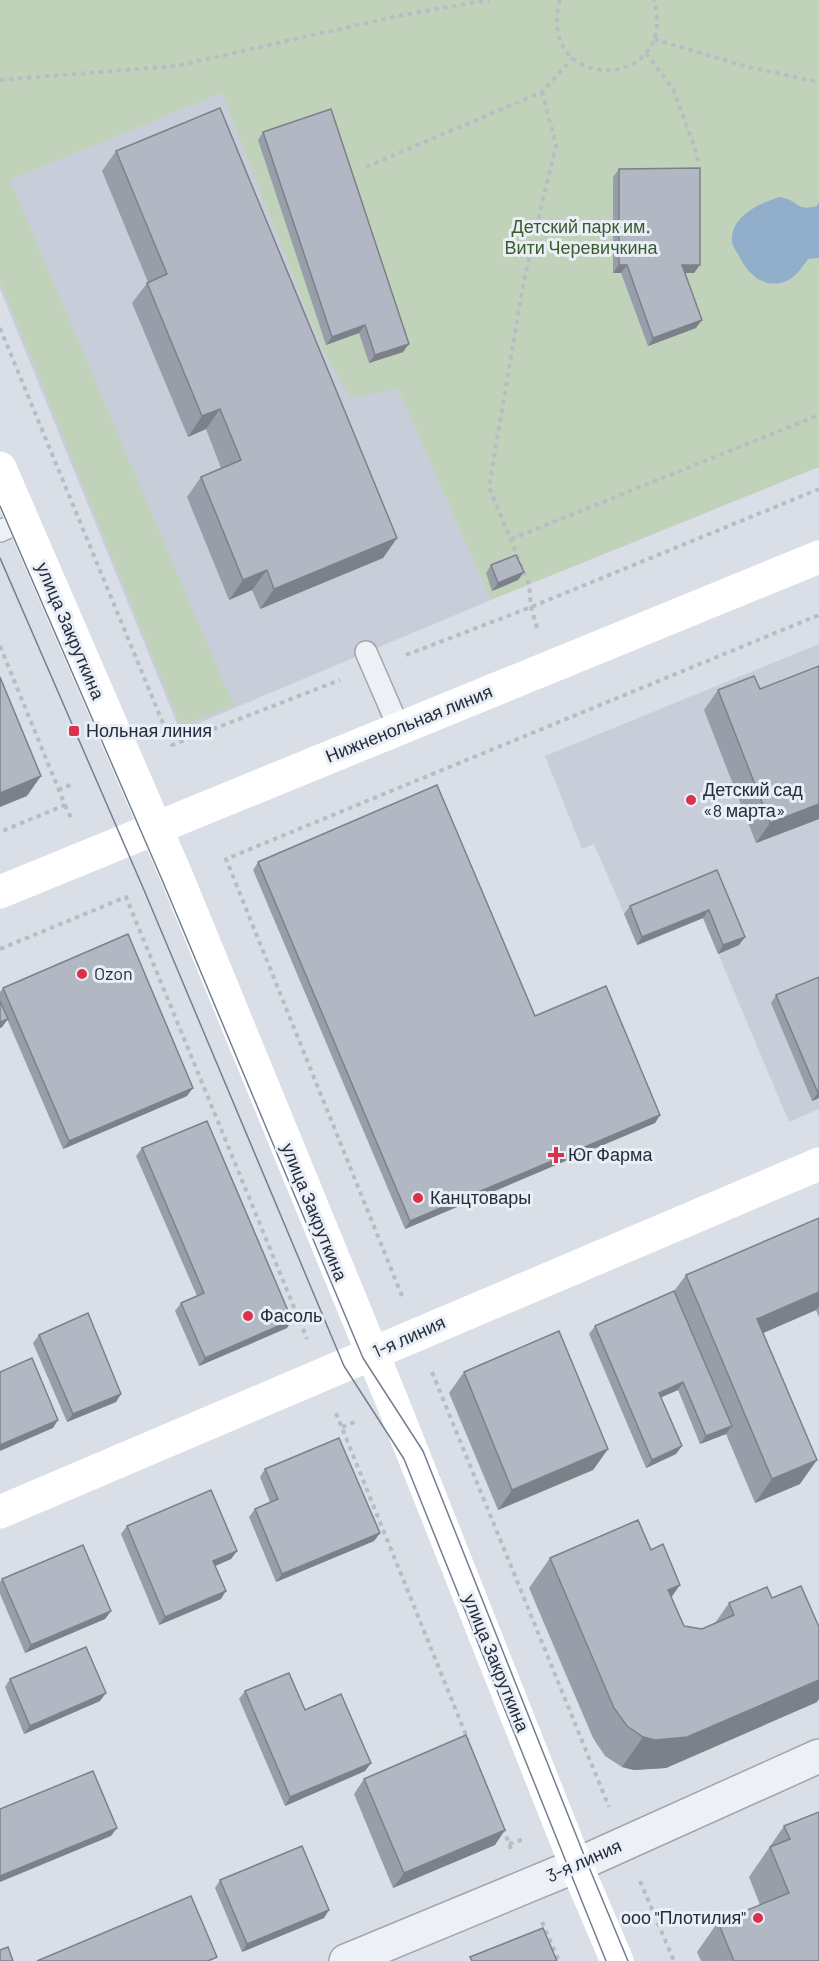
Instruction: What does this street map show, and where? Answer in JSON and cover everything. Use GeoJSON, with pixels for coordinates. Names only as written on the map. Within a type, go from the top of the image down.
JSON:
{"type":"FeatureCollection","features":[{"type":"Feature","properties":{"kind":"street","name":"улица Закруткина"},"geometry":{"type":"LineString","coordinates":[[0,468],[11,526],[177,877],[617,1961]]}},
{"type":"Feature","properties":{"kind":"street","name":"Нижненольная линия"},"geometry":{"type":"LineString","coordinates":[[0,892],[819,557]]}},
{"type":"Feature","properties":{"kind":"street","name":"1-я линия"},"geometry":{"type":"LineString","coordinates":[[0,1512],[819,1164]]}},
{"type":"Feature","properties":{"kind":"street","name":"3-я линия"},"geometry":{"type":"LineString","coordinates":[[346,1961],[624,1844],[819,1756]]}},
{"type":"Feature","properties":{"kind":"lane"},"geometry":{"type":"LineString","coordinates":[[369,660],[399,728]]}},
{"type":"Feature","properties":{"kind":"path"},"geometry":{"type":"LineString","coordinates":[[0,80],[176,66],[402,15],[489,0]]}},
{"type":"Feature","properties":{"kind":"path"},"geometry":{"type":"LineString","coordinates":[[560,0],[556,15],[557,31],[563,46],[573,58],[587,67],[602,71],[618,70],[634,64],[646,53],[658,27],[655,0]]}},
{"type":"Feature","properties":{"kind":"path"},"geometry":{"type":"LineString","coordinates":[[654,39],[748,67],[819,82]]}},
{"type":"Feature","properties":{"kind":"path"},"geometry":{"type":"LineString","coordinates":[[646,53],[673,89],[695,148],[698,163]]}},
{"type":"Feature","properties":{"kind":"path"},"geometry":{"type":"LineString","coordinates":[[366,167],[542,92],[573,58]]}},
{"type":"Feature","properties":{"kind":"path"},"geometry":{"type":"LineString","coordinates":[[542,92],[556,145],[524,280],[489,487],[529,584],[531,608],[549,667]]}},
{"type":"Feature","properties":{"kind":"path"},"geometry":{"type":"LineString","coordinates":[[0,327],[172,745],[369,660],[531,608],[819,489]]}},
{"type":"Feature","properties":{"kind":"path"},"geometry":{"type":"LineString","coordinates":[[512,539],[819,415]]}},
{"type":"Feature","properties":{"kind":"path"},"geometry":{"type":"LineString","coordinates":[[674,1961],[624,1844],[226,859],[819,615]]}},
{"type":"Feature","properties":{"kind":"path"},"geometry":{"type":"LineString","coordinates":[[0,646],[65,805],[0,832]]}},
{"type":"Feature","properties":{"kind":"path"},"geometry":{"type":"LineString","coordinates":[[58,790],[75,783]]}},
{"type":"Feature","properties":{"kind":"path"},"geometry":{"type":"LineString","coordinates":[[0,949],[126,897],[470,1746]]}},
{"type":"Feature","properties":{"kind":"path"},"geometry":{"type":"LineString","coordinates":[[501,1822],[559,1961]]}},
{"type":"Feature","properties":{"kind":"shaded area"},"geometry":{"type":"Polygon","coordinates":[[[223,92],[321,347],[398,388],[491,600],[180,731],[0,289],[0,184],[223,92]]]}},
{"type":"Feature","properties":{"kind":"shaded area","name":"Детский сад «8 марта»"},"geometry":{"type":"Polygon","coordinates":[[[819,644],[819,1109],[789,1122],[703,918],[638,946],[594,844],[582,849],[545,756],[819,644]]]}},
{"type":"Feature","properties":{"kind":"green space","name":"Детский парк им. Вити Черевичкина"},"geometry":{"type":"Polygon","coordinates":[[[0,0],[819,0],[819,467],[491,600],[398,389],[350,398],[321,347],[222,93],[10,180],[234,706],[181,726],[0,281],[0,0]]]}},
{"type":"Feature","properties":{"kind":"water"},"geometry":{"type":"Polygon","coordinates":[[[780,197],[805,208],[817,206],[819,202],[819,258],[808,259],[789,280],[773,284],[760,280],[750,272],[732,242],[736,225],[741,218],[755,207],[780,197]]]}},
{"type":"Feature","properties":{"kind":"building"},"geometry":{"type":"Polygon","coordinates":[[[220,108],[397,538],[274,589],[267,570],[243,580],[201,477],[241,460],[220,409],[202,416],[147,283],[167,274],[116,151],[220,108]]]}},
{"type":"Feature","properties":{"kind":"building"},"geometry":{"type":"Polygon","coordinates":[[[331,109],[409,344],[375,355],[365,325],[332,337],[263,132],[331,109]]]}},
{"type":"Feature","properties":{"kind":"building"},"geometry":{"type":"Polygon","coordinates":[[[700,168],[700,265],[682,265],[702,320],[653,338],[627,265],[619,265],[619,169],[700,168]]]}},
{"type":"Feature","properties":{"kind":"building"},"geometry":{"type":"Polygon","coordinates":[[[516,555],[524,572],[498,583],[491,565],[516,555]]]}},
{"type":"Feature","properties":{"kind":"building"},"geometry":{"type":"Polygon","coordinates":[[[819,666],[819,804],[770,823],[718,690],[754,676],[760,689],[819,666]]]}},
{"type":"Feature","properties":{"kind":"building"},"geometry":{"type":"Polygon","coordinates":[[[0,677],[41,776],[0,793],[0,677]]]}},
{"type":"Feature","properties":{"kind":"building"},"geometry":{"type":"Polygon","coordinates":[[[437,785],[535,1016],[606,986],[660,1115],[410,1221],[258,862],[437,785]]]}},
{"type":"Feature","properties":{"kind":"building"},"geometry":{"type":"Polygon","coordinates":[[[717,870],[745,937],[723,945],[709,910],[642,937],[630,906],[717,870]]]}},
{"type":"Feature","properties":{"kind":"building"},"geometry":{"type":"Polygon","coordinates":[[[128,934],[193,1088],[69,1141],[3,988],[128,934]]]}},
{"type":"Feature","properties":{"kind":"building"},"geometry":{"type":"Polygon","coordinates":[[[819,977],[819,1092],[818,1093],[776,995],[819,977]]]}},
{"type":"Feature","properties":{"kind":"building"},"geometry":{"type":"Polygon","coordinates":[[[0,1001],[8,1019],[0,1022],[0,1001]]]}},
{"type":"Feature","properties":{"kind":"building"},"geometry":{"type":"Polygon","coordinates":[[[207,1121],[292,1320],[205,1358],[181,1303],[204,1293],[142,1148],[207,1121]]]}},
{"type":"Feature","properties":{"kind":"building"},"geometry":{"type":"Polygon","coordinates":[[[819,1218],[819,1292],[757,1319],[817,1460],[772,1479],[686,1275],[819,1218]]]}},
{"type":"Feature","properties":{"kind":"building"},"geometry":{"type":"Polygon","coordinates":[[[674,1291],[732,1426],[706,1436],[683,1382],[659,1393],[682,1446],[652,1460],[595,1326],[674,1291]]]}},
{"type":"Feature","properties":{"kind":"building"},"geometry":{"type":"Polygon","coordinates":[[[88,1313],[121,1394],[73,1414],[39,1335],[88,1313]]]}},
{"type":"Feature","properties":{"kind":"building"},"geometry":{"type":"Polygon","coordinates":[[[559,1331],[608,1449],[512,1490],[464,1372],[559,1331]]]}},
{"type":"Feature","properties":{"kind":"building"},"geometry":{"type":"Polygon","coordinates":[[[32,1358],[58,1420],[0,1445],[0,1372],[32,1358]]]}},
{"type":"Feature","properties":{"kind":"building"},"geometry":{"type":"Polygon","coordinates":[[[339,1438],[380,1533],[282,1574],[255,1509],[278,1499],[265,1469],[339,1438]]]}},
{"type":"Feature","properties":{"kind":"building"},"geometry":{"type":"Polygon","coordinates":[[[211,1490],[237,1551],[213,1561],[226,1591],[165,1617],[127,1526],[211,1490]]]}},
{"type":"Feature","properties":{"kind":"building"},"geometry":{"type":"Polygon","coordinates":[[[638,1520],[651,1550],[663,1544],[680,1585],[668,1590],[684,1626],[702,1629],[734,1615],[729,1603],[767,1587],[772,1598],[801,1586],[819,1627],[819,1680],[687,1737],[655,1740],[643,1737],[627,1726],[614,1708],[550,1558],[638,1520]]]}},
{"type":"Feature","properties":{"kind":"building"},"geometry":{"type":"Polygon","coordinates":[[[83,1545],[111,1611],[31,1645],[2,1579],[83,1545]]]}},
{"type":"Feature","properties":{"kind":"building"},"geometry":{"type":"Polygon","coordinates":[[[86,1647],[106,1693],[30,1726],[10,1679],[86,1647]]]}},
{"type":"Feature","properties":{"kind":"building"},"geometry":{"type":"Polygon","coordinates":[[[289,1673],[305,1710],[341,1694],[371,1763],[290,1797],[245,1691],[289,1673]]]}},
{"type":"Feature","properties":{"kind":"building"},"geometry":{"type":"Polygon","coordinates":[[[466,1735],[505,1830],[404,1873],[364,1779],[466,1735]]]}},
{"type":"Feature","properties":{"kind":"building"},"geometry":{"type":"Polygon","coordinates":[[[93,1771],[117,1828],[0,1876],[0,1809],[93,1771]]]}},
{"type":"Feature","properties":{"kind":"building"},"geometry":{"type":"Polygon","coordinates":[[[819,1812],[819,1961],[734,1961],[718,1922],[789,1893],[770,1847],[790,1839],[784,1826],[819,1812]]]}},
{"type":"Feature","properties":{"kind":"building"},"geometry":{"type":"Polygon","coordinates":[[[302,1846],[329,1910],[247,1944],[220,1880],[302,1846]]]}},
{"type":"Feature","properties":{"kind":"building"},"geometry":{"type":"Polygon","coordinates":[[[191,1896],[217,1957],[208,1961],[37,1961],[191,1896]]]}},
{"type":"Feature","properties":{"kind":"building"},"geometry":{"type":"Polygon","coordinates":[[[543,1928],[557,1961],[472,1961],[470,1957],[543,1928]]]}},
{"type":"Feature","properties":{"kind":"building"},"geometry":{"type":"Polygon","coordinates":[[[8,1947],[13,1961],[0,1961],[0,1950],[8,1947]]]}},
{"type":"Feature","properties":{"kind":"tram line"},"geometry":{"type":"LineString","coordinates":[[0,506],[163,882],[363,1358],[423,1451],[628,1961]]}},
{"type":"Feature","properties":{"kind":"tram line"},"geometry":{"type":"LineString","coordinates":[[0,558],[144,890],[344,1366],[404,1459],[606,1961]]}},
{"type":"Feature","properties":{"kind":"place","name":"Нольная линия"},"geometry":{"type":"Point","coordinates":[74,731]}},
{"type":"Feature","properties":{"kind":"place","name":"Детский сад «8 марта»"},"geometry":{"type":"Point","coordinates":[691,800]}},
{"type":"Feature","properties":{"kind":"place","name":"Ozon"},"geometry":{"type":"Point","coordinates":[82,974]}},
{"type":"Feature","properties":{"kind":"place","name":"Юг Фарма"},"geometry":{"type":"Point","coordinates":[556,1155]}},
{"type":"Feature","properties":{"kind":"place","name":"Канцтовары"},"geometry":{"type":"Point","coordinates":[418,1198]}},
{"type":"Feature","properties":{"kind":"place","name":"Фасоль"},"geometry":{"type":"Point","coordinates":[248,1316]}},
{"type":"Feature","properties":{"kind":"place","name":"ооо \"Плотилия\""},"geometry":{"type":"Point","coordinates":[758,1918]}}]}
